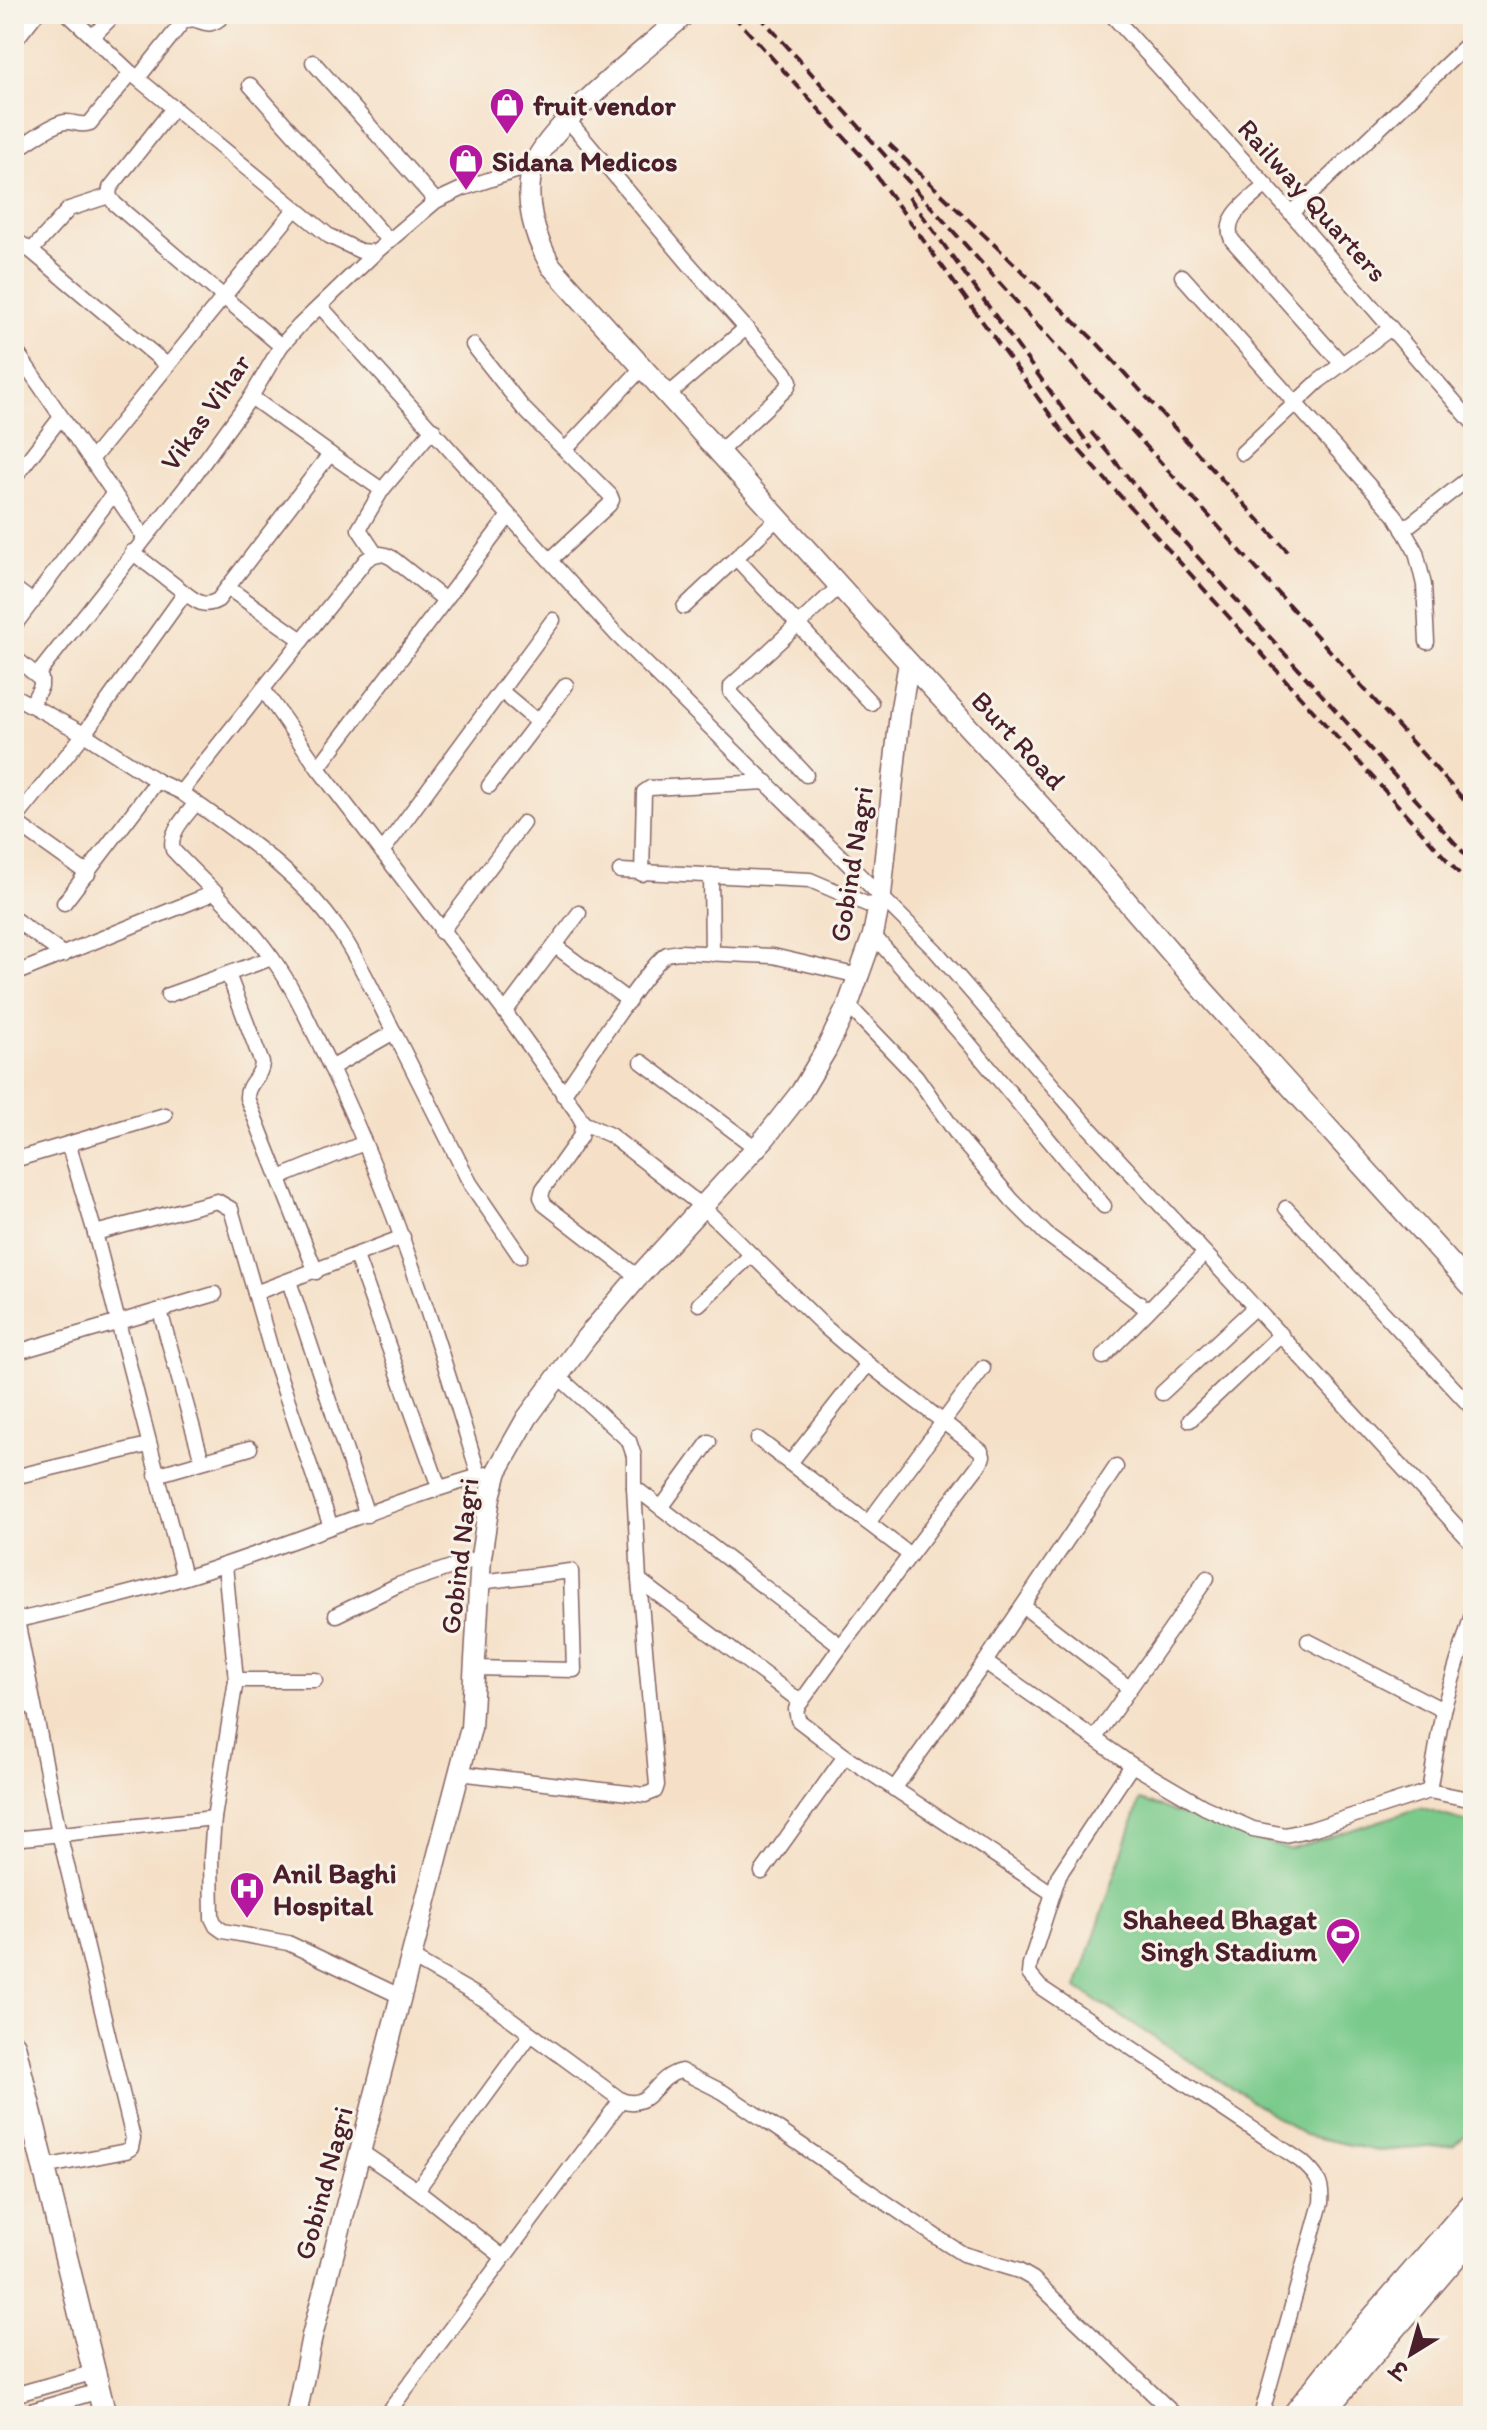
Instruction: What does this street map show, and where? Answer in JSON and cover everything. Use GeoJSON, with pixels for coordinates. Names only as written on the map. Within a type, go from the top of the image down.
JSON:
{"type":"FeatureCollection","features":[{"type":"Feature","properties":{"kind":"highway"},"geometry":{"type":"LineString","coordinates":[[1294,2416],[1347,2349],[1473,2204]]}},
{"type":"Feature","properties":{"kind":"highway"},"geometry":{"type":"LineString","coordinates":[[1319,2416],[1473,2235]]}},
{"type":"Feature","properties":{"kind":"main road"},"geometry":{"type":"LineString","coordinates":[[14,2045],[105,2416]]}},
{"type":"Feature","properties":{"kind":"street"},"geometry":{"type":"LineString","coordinates":[[14,42],[36,14]]}},
{"type":"Feature","properties":{"kind":"street"},"geometry":{"type":"LineString","coordinates":[[68,14],[134,76],[295,209],[345,246],[376,252]]}},
{"type":"Feature","properties":{"kind":"street"},"geometry":{"type":"LineString","coordinates":[[93,36],[115,14]]}},
{"type":"Feature","properties":{"kind":"street"},"geometry":{"type":"LineString","coordinates":[[14,151],[56,125],[66,122],[83,126],[90,123],[182,23],[193,19],[207,25],[225,14]]}},
{"type":"Feature","properties":{"kind":"street","name":"Railway Quarters"},"geometry":{"type":"LineString","coordinates":[[1111,14],[1291,213],[1473,423]]}},
{"type":"Feature","properties":{"kind":"street"},"geometry":{"type":"LineString","coordinates":[[534,165],[549,141],[568,120],[681,18]]}},
{"type":"Feature","properties":{"kind":"street"},"geometry":{"type":"LineString","coordinates":[[1291,213],[1473,39]]}},
{"type":"Feature","properties":{"kind":"street"},"geometry":{"type":"LineString","coordinates":[[313,62],[436,201]]}},
{"type":"Feature","properties":{"kind":"street"},"geometry":{"type":"LineString","coordinates":[[250,85],[389,241]]}},
{"type":"Feature","properties":{"kind":"street"},"geometry":{"type":"LineString","coordinates":[[174,107],[110,188],[109,196],[281,346]]}},
{"type":"Feature","properties":{"kind":"street"},"geometry":{"type":"LineString","coordinates":[[568,120],[790,381],[787,388],[720,451]]}},
{"type":"Feature","properties":{"kind":"street","name":"Vikas Vihar"},"geometry":{"type":"LineString","coordinates":[[38,674],[185,488],[251,397],[281,346],[376,252],[436,201],[464,188],[534,165]]}},
{"type":"Feature","properties":{"kind":"street","name":"Burt Road"},"geometry":{"type":"LineString","coordinates":[[534,165],[531,189],[534,226],[551,266],[1099,869],[1226,1015],[1473,1288]]}},
{"type":"Feature","properties":{"kind":"street"},"geometry":{"type":"LineString","coordinates":[[1266,185],[1235,215],[1228,231],[1232,240],[1342,364]]}},
{"type":"Feature","properties":{"kind":"street"},"geometry":{"type":"LineString","coordinates":[[109,196],[69,209],[20,246],[167,365]]}},
{"type":"Feature","properties":{"kind":"street"},"geometry":{"type":"LineString","coordinates":[[91,460],[295,209]]}},
{"type":"Feature","properties":{"kind":"street"},"geometry":{"type":"LineString","coordinates":[[1182,276],[1395,515],[1416,552],[1424,585],[1427,642]]}},
{"type":"Feature","properties":{"kind":"street"},"geometry":{"type":"LineString","coordinates":[[321,307],[617,635],[767,782],[880,902],[962,981],[1075,1112],[1473,1544]]}},
{"type":"Feature","properties":{"kind":"street"},"geometry":{"type":"LineString","coordinates":[[668,395],[746,328]]}},
{"type":"Feature","properties":{"kind":"street"},"geometry":{"type":"LineString","coordinates":[[1242,453],[1295,403],[1391,328]]}},
{"type":"Feature","properties":{"kind":"street"},"geometry":{"type":"LineString","coordinates":[[473,345],[523,408],[612,500],[550,560]]}},
{"type":"Feature","properties":{"kind":"street"},"geometry":{"type":"LineString","coordinates":[[16,356],[144,537]]}},
{"type":"Feature","properties":{"kind":"street"},"geometry":{"type":"LineString","coordinates":[[566,449],[643,367]]}},
{"type":"Feature","properties":{"kind":"street"},"geometry":{"type":"LineString","coordinates":[[251,397],[382,490]]}},
{"type":"Feature","properties":{"kind":"street"},"geometry":{"type":"LineString","coordinates":[[14,478],[61,417]]}},
{"type":"Feature","properties":{"kind":"street"},"geometry":{"type":"LineString","coordinates":[[375,553],[359,529],[382,490],[433,429]]}},
{"type":"Feature","properties":{"kind":"street"},"geometry":{"type":"LineString","coordinates":[[132,552],[200,604],[210,604],[228,588],[330,454]]}},
{"type":"Feature","properties":{"kind":"street"},"geometry":{"type":"LineString","coordinates":[[1403,530],[1473,475]]}},
{"type":"Feature","properties":{"kind":"street"},"geometry":{"type":"LineString","coordinates":[[14,626],[114,493]]}},
{"type":"Feature","properties":{"kind":"street"},"geometry":{"type":"LineString","coordinates":[[318,768],[508,517]]}},
{"type":"Feature","properties":{"kind":"street"},"geometry":{"type":"LineString","coordinates":[[684,607],[779,517]]}},
{"type":"Feature","properties":{"kind":"street"},"geometry":{"type":"LineString","coordinates":[[181,792],[366,560],[375,553],[392,558],[445,600]]}},
{"type":"Feature","properties":{"kind":"street"},"geometry":{"type":"LineString","coordinates":[[736,558],[871,703]]}},
{"type":"Feature","properties":{"kind":"street"},"geometry":{"type":"LineString","coordinates":[[806,775],[731,693],[731,686],[841,585]]}},
{"type":"Feature","properties":{"kind":"street"},"geometry":{"type":"LineString","coordinates":[[14,588],[33,602]]}},
{"type":"Feature","properties":{"kind":"street"},"geometry":{"type":"LineString","coordinates":[[228,588],[302,640]]}},
{"type":"Feature","properties":{"kind":"street"},"geometry":{"type":"LineString","coordinates":[[88,874],[14,821],[84,734],[185,593]]}},
{"type":"Feature","properties":{"kind":"street"},"geometry":{"type":"LineString","coordinates":[[382,852],[553,620]]}},
{"type":"Feature","properties":{"kind":"street"},"geometry":{"type":"LineString","coordinates":[[14,657],[38,674],[41,686],[31,705]]}},
{"type":"Feature","properties":{"kind":"street","name":"Gobind Nagri"},"geometry":{"type":"LineString","coordinates":[[296,2416],[312,2336],[471,1728],[481,1557],[490,1497],[488,1473],[558,1376],[638,1277],[756,1148],[801,1092],[826,1050],[848,1005],[873,935],[880,902],[900,713],[909,663]]}},
{"type":"Feature","properties":{"kind":"street"},"geometry":{"type":"LineString","coordinates":[[489,786],[566,685]]}},
{"type":"Feature","properties":{"kind":"street"},"geometry":{"type":"LineString","coordinates":[[263,689],[318,768],[505,1012],[583,1123],[610,1135],[703,1207],[794,1299],[868,1364],[981,1451],[983,1456],[796,1709],[798,1720],[845,1756],[1052,1893]]}},
{"type":"Feature","properties":{"kind":"street"},"geometry":{"type":"LineString","coordinates":[[501,691],[538,722]]}},
{"type":"Feature","properties":{"kind":"street"},"geometry":{"type":"LineString","coordinates":[[14,696],[84,734],[157,781],[181,792],[270,856],[306,891],[337,929],[394,1032],[470,1183],[520,1256]]}},
{"type":"Feature","properties":{"kind":"street"},"geometry":{"type":"LineString","coordinates":[[64,903],[157,781]]}},
{"type":"Feature","properties":{"kind":"street"},"geometry":{"type":"LineString","coordinates":[[642,874],[644,792],[650,788],[767,782]]}},
{"type":"Feature","properties":{"kind":"street"},"geometry":{"type":"LineString","coordinates":[[44,2167],[126,2151],[134,2143],[59,1833],[16,1621],[142,1591],[225,1565],[439,1487],[488,1473],[403,1237],[331,1068],[298,1001],[272,958],[216,892],[173,850],[171,842],[196,803]]}},
{"type":"Feature","properties":{"kind":"street"},"geometry":{"type":"LineString","coordinates":[[441,932],[523,823]]}},
{"type":"Feature","properties":{"kind":"street"},"geometry":{"type":"LineString","coordinates":[[620,871],[810,880],[880,902]]}},
{"type":"Feature","properties":{"kind":"street"},"geometry":{"type":"LineString","coordinates":[[711,875],[712,954]]}},
{"type":"Feature","properties":{"kind":"street"},"geometry":{"type":"LineString","coordinates":[[14,974],[216,892]]}},
{"type":"Feature","properties":{"kind":"street"},"geometry":{"type":"LineString","coordinates":[[505,1012],[579,913]]}},
{"type":"Feature","properties":{"kind":"street"},"geometry":{"type":"LineString","coordinates":[[14,919],[64,955]]}},
{"type":"Feature","properties":{"kind":"street"},"geometry":{"type":"LineString","coordinates":[[873,935],[949,1019],[1104,1206]]}},
{"type":"Feature","properties":{"kind":"street"},"geometry":{"type":"LineString","coordinates":[[555,946],[629,1001]]}},
{"type":"Feature","properties":{"kind":"street"},"geometry":{"type":"LineString","coordinates":[[563,1095],[629,1001],[668,954],[773,956],[859,976]]}},
{"type":"Feature","properties":{"kind":"street"},"geometry":{"type":"LineString","coordinates":[[168,995],[272,958]]}},
{"type":"Feature","properties":{"kind":"street"},"geometry":{"type":"LineString","coordinates":[[228,974],[262,1063],[262,1069],[246,1091],[247,1098],[316,1272]]}},
{"type":"Feature","properties":{"kind":"street"},"geometry":{"type":"LineString","coordinates":[[848,1005],[916,1076],[961,1140],[1020,1208],[1058,1244],[1148,1310]]}},
{"type":"Feature","properties":{"kind":"street"},"geometry":{"type":"LineString","coordinates":[[331,1068],[394,1032]]}},
{"type":"Feature","properties":{"kind":"street"},"geometry":{"type":"LineString","coordinates":[[642,1062],[756,1148]]}},
{"type":"Feature","properties":{"kind":"street"},"geometry":{"type":"LineString","coordinates":[[14,1160],[165,1115]]}},
{"type":"Feature","properties":{"kind":"street"},"geometry":{"type":"LineString","coordinates":[[583,1123],[580,1137],[543,1189],[541,1197],[545,1205],[638,1277]]}},
{"type":"Feature","properties":{"kind":"street"},"geometry":{"type":"LineString","coordinates":[[279,1178],[364,1143]]}},
{"type":"Feature","properties":{"kind":"street"},"geometry":{"type":"LineString","coordinates":[[69,1146],[95,1233],[116,1324],[184,1577]]}},
{"type":"Feature","properties":{"kind":"street"},"geometry":{"type":"LineString","coordinates":[[95,1233],[217,1201],[231,1209],[274,1360],[331,1527]]}},
{"type":"Feature","properties":{"kind":"street"},"geometry":{"type":"LineString","coordinates":[[1286,1208],[1473,1409]]}},
{"type":"Feature","properties":{"kind":"street"},"geometry":{"type":"LineString","coordinates":[[255,1293],[403,1237]]}},
{"type":"Feature","properties":{"kind":"street"},"geometry":{"type":"LineString","coordinates":[[1103,1357],[1205,1253]]}},
{"type":"Feature","properties":{"kind":"street"},"geometry":{"type":"LineString","coordinates":[[356,1256],[439,1487]]}},
{"type":"Feature","properties":{"kind":"street"},"geometry":{"type":"LineString","coordinates":[[699,1304],[750,1256]]}},
{"type":"Feature","properties":{"kind":"street"},"geometry":{"type":"LineString","coordinates":[[289,1281],[367,1515]]}},
{"type":"Feature","properties":{"kind":"street"},"geometry":{"type":"LineString","coordinates":[[14,1353],[215,1294]]}},
{"type":"Feature","properties":{"kind":"street"},"geometry":{"type":"LineString","coordinates":[[1162,1393],[1255,1307]]}},
{"type":"Feature","properties":{"kind":"street"},"geometry":{"type":"LineString","coordinates":[[160,1311],[202,1461]]}},
{"type":"Feature","properties":{"kind":"street"},"geometry":{"type":"LineString","coordinates":[[1190,1420],[1281,1334]]}},
{"type":"Feature","properties":{"kind":"street"},"geometry":{"type":"LineString","coordinates":[[790,1463],[868,1364]]}},
{"type":"Feature","properties":{"kind":"street"},"geometry":{"type":"LineString","coordinates":[[868,1523],[983,1368]]}},
{"type":"Feature","properties":{"kind":"street"},"geometry":{"type":"LineString","coordinates":[[459,1773],[645,1795],[655,1791],[654,1737],[639,1580],[634,1456],[629,1441],[558,1376]]}},
{"type":"Feature","properties":{"kind":"street"},"geometry":{"type":"LineString","coordinates":[[758,1439],[910,1555]]}},
{"type":"Feature","properties":{"kind":"street"},"geometry":{"type":"LineString","coordinates":[[661,1508],[709,1442]]}},
{"type":"Feature","properties":{"kind":"street"},"geometry":{"type":"LineString","coordinates":[[14,1477],[148,1445]]}},
{"type":"Feature","properties":{"kind":"street"},"geometry":{"type":"LineString","coordinates":[[156,1475],[250,1448]]}},
{"type":"Feature","properties":{"kind":"street"},"geometry":{"type":"LineString","coordinates":[[894,1789],[985,1662],[1116,1467]]}},
{"type":"Feature","properties":{"kind":"street"},"geometry":{"type":"LineString","coordinates":[[634,1487],[841,1646]]}},
{"type":"Feature","properties":{"kind":"street"},"geometry":{"type":"LineString","coordinates":[[336,1615],[398,1585],[481,1557]]}},
{"type":"Feature","properties":{"kind":"street"},"geometry":{"type":"LineString","coordinates":[[225,1565],[236,1680],[214,1818],[212,1918],[223,1931],[288,1943],[400,1996]]}},
{"type":"Feature","properties":{"kind":"street"},"geometry":{"type":"LineString","coordinates":[[474,1668],[574,1670],[571,1571],[480,1582]]}},
{"type":"Feature","properties":{"kind":"street"},"geometry":{"type":"LineString","coordinates":[[1095,1738],[1207,1578]]}},
{"type":"Feature","properties":{"kind":"street"},"geometry":{"type":"LineString","coordinates":[[639,1580],[801,1702]]}},
{"type":"Feature","properties":{"kind":"street"},"geometry":{"type":"LineString","coordinates":[[1023,1606],[1129,1688]]}},
{"type":"Feature","properties":{"kind":"street"},"geometry":{"type":"LineString","coordinates":[[1429,1791],[1443,1710],[1473,1611]]}},
{"type":"Feature","properties":{"kind":"street"},"geometry":{"type":"LineString","coordinates":[[1308,1641],[1443,1710]]}},
{"type":"Feature","properties":{"kind":"street"},"geometry":{"type":"LineString","coordinates":[[985,1662],[1132,1765],[1204,1807],[1253,1829],[1285,1835],[1429,1791],[1473,1800]]}},
{"type":"Feature","properties":{"kind":"street"},"geometry":{"type":"LineString","coordinates":[[236,1680],[315,1680]]}},
{"type":"Feature","properties":{"kind":"street"},"geometry":{"type":"LineString","coordinates":[[14,1707],[33,1705]]}},
{"type":"Feature","properties":{"kind":"street"},"geometry":{"type":"LineString","coordinates":[[762,1872],[845,1756]]}},
{"type":"Feature","properties":{"kind":"street"},"geometry":{"type":"LineString","coordinates":[[1132,1765],[1059,1875],[1029,1974],[1033,1981],[1301,2161],[1315,2174],[1322,2188],[1300,2280],[1261,2416]]}},
{"type":"Feature","properties":{"kind":"street"},"geometry":{"type":"LineString","coordinates":[[14,1839],[214,1818]]}},
{"type":"Feature","properties":{"kind":"street"},"geometry":{"type":"LineString","coordinates":[[410,1957],[485,2000],[621,2100],[632,2104],[643,2101],[660,2080],[670,2073],[681,2071],[723,2092],[963,2254],[1019,2271],[1033,2279],[1176,2416]]}},
{"type":"Feature","properties":{"kind":"street"},"geometry":{"type":"LineString","coordinates":[[417,2190],[531,2034]]}},
{"type":"Feature","properties":{"kind":"street"},"geometry":{"type":"LineString","coordinates":[[390,2410],[621,2100]]}},
{"type":"Feature","properties":{"kind":"street"},"geometry":{"type":"LineString","coordinates":[[360,2151],[417,2190],[503,2257]]}},
{"type":"Feature","properties":{"kind":"street"},"geometry":{"type":"LineString","coordinates":[[14,2395],[97,2382]]}},
{"type":"Feature","properties":{"kind":"street"},"geometry":{"type":"LineString","coordinates":[[14,2416],[97,2382]]}},
{"type":"Feature","properties":{"kind":"green space"},"geometry":{"type":"Polygon","coordinates":[[[1140,1800],[1289,1850],[1420,1808],[1473,1824],[1473,2129],[1453,2145],[1377,2151],[1305,2135],[1077,1988],[1140,1800]]]}},
{"type":"Feature","properties":{"kind":"railway"},"geometry":{"type":"LineString","coordinates":[[732,14],[865,160],[1062,431],[1473,889]]}},
{"type":"Feature","properties":{"kind":"railway"},"geometry":{"type":"LineString","coordinates":[[758,14],[1473,810]]}},
{"type":"Feature","properties":{"kind":"railway"},"geometry":{"type":"LineString","coordinates":[[889,144],[1097,343],[1289,553]]}},
{"type":"Feature","properties":{"kind":"railway"},"geometry":{"type":"LineString","coordinates":[[909,197],[1092,449]]}},
{"type":"Feature","properties":{"kind":"railway"},"geometry":{"type":"LineString","coordinates":[[1091,432],[1151,505],[1473,863]]}},
{"type":"Feature","properties":{"kind":"place","name":"fruit vendor"},"geometry":{"type":"Point","coordinates":[507,136]}},
{"type":"Feature","properties":{"kind":"place","name":"Sidana Medicos"},"geometry":{"type":"Point","coordinates":[466,192]}},
{"type":"Feature","properties":{"kind":"place","name":"Anil Baghi Hospital"},"geometry":{"type":"Point","coordinates":[247,1920]}},
{"type":"Feature","properties":{"kind":"place","name":"Shaheed Bhagat Singh Stadium"},"geometry":{"type":"Point","coordinates":[1343,1966]}}]}
